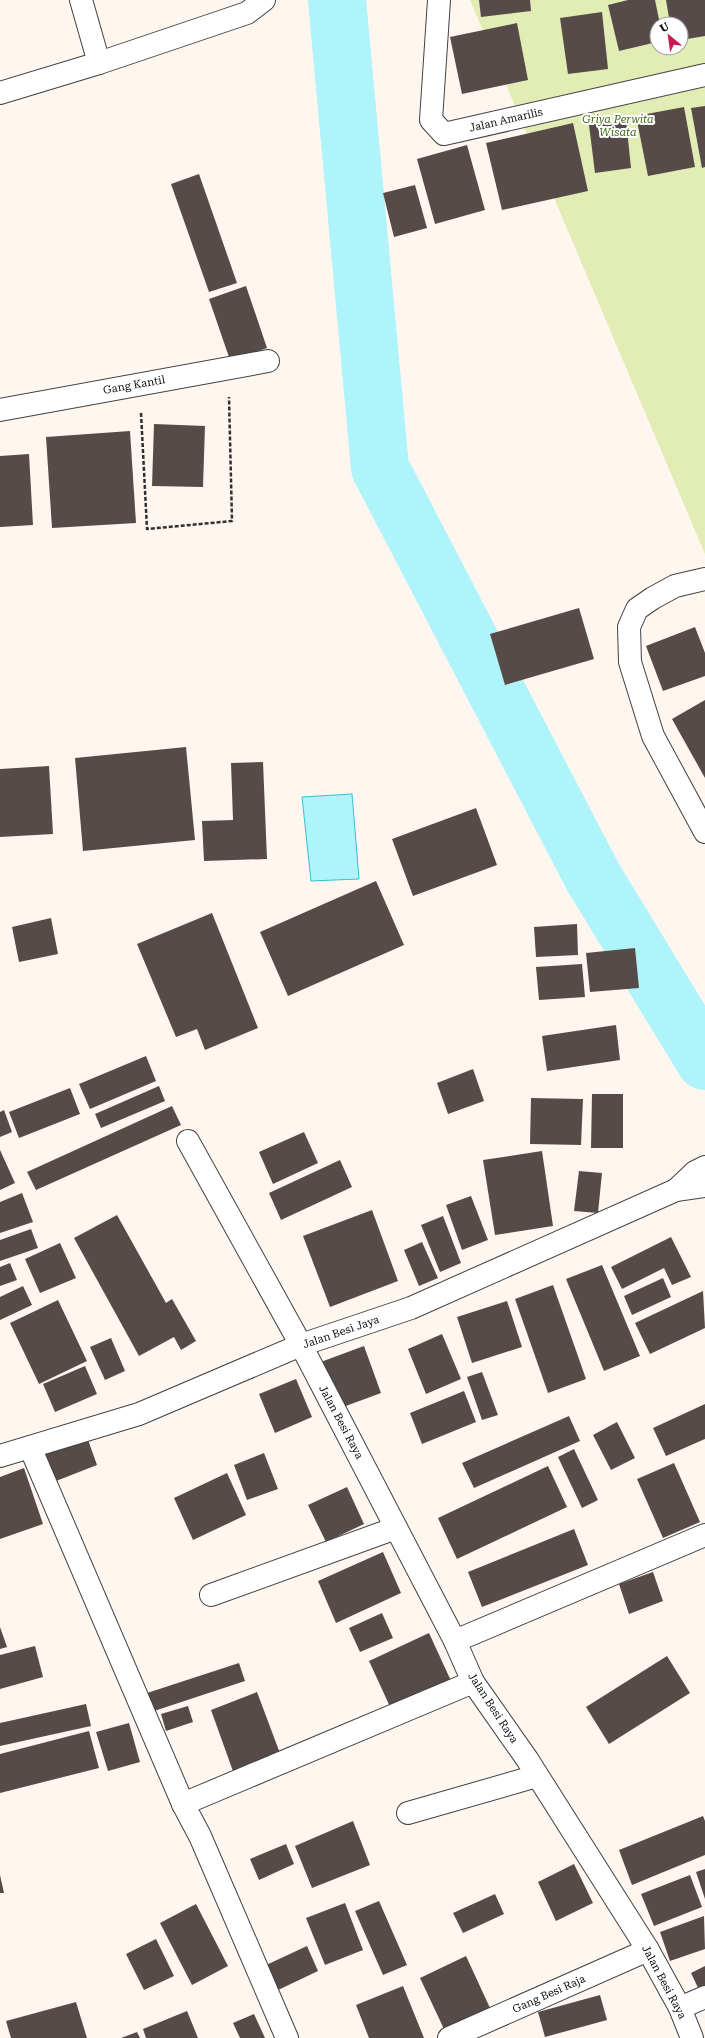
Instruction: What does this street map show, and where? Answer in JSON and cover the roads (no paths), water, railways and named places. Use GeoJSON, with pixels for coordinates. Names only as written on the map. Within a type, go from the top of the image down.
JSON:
{"type":"FeatureCollection","features":[{"type":"Feature","properties":{"kind":"street"},"geometry":{"type":"LineString","coordinates":[[81,0],[99,63]]}},
{"type":"Feature","properties":{"kind":"street"},"geometry":{"type":"LineString","coordinates":[[0,93],[99,63],[247,13],[264,0]]}},
{"type":"Feature","properties":{"kind":"street","name":"Jalan Amarilis"},"geometry":{"type":"LineString","coordinates":[[439,0],[431,120],[444,134],[705,75]]}},
{"type":"Feature","properties":{"kind":"street","name":"Gang Kantil"},"geometry":{"type":"LineString","coordinates":[[0,410],[268,361]]}},
{"type":"Feature","properties":{"kind":"street"},"geometry":{"type":"LineString","coordinates":[[705,579],[675,586],[653,598],[637,609],[629,627],[630,662],[653,736],[705,832]]}},
{"type":"Feature","properties":{"kind":"street","name":"Jalan Besi Raya"},"geometry":{"type":"LineString","coordinates":[[188,1141],[301,1345],[455,1641],[473,1682],[537,1776],[648,1950],[680,2008],[692,2038]]}},
{"type":"Feature","properties":{"kind":"street","name":"Jalan Besi Jaya"},"geometry":{"type":"LineString","coordinates":[[676,1190],[695,1172],[705,1167]]}},
{"type":"Feature","properties":{"kind":"street","name":"Jalan Besi Jaya"},"geometry":{"type":"LineString","coordinates":[[2,1449],[30,1447],[139,1414],[301,1345],[411,1308],[676,1190],[705,1186]]}},
{"type":"Feature","properties":{"kind":"street"},"geometry":{"type":"LineString","coordinates":[[30,1447],[183,1804],[200,1836],[288,2038]]}},
{"type":"Feature","properties":{"kind":"street"},"geometry":{"type":"LineString","coordinates":[[211,1595],[396,1528]]}},
{"type":"Feature","properties":{"kind":"street"},"geometry":{"type":"LineString","coordinates":[[455,1641],[705,1535]]}},
{"type":"Feature","properties":{"kind":"street"},"geometry":{"type":"LineString","coordinates":[[183,1804],[473,1682]]}},
{"type":"Feature","properties":{"kind":"street"},"geometry":{"type":"LineString","coordinates":[[408,1813],[537,1776]]}},
{"type":"Feature","properties":{"kind":"street","name":"Gang Besi Raja"},"geometry":{"type":"LineString","coordinates":[[449,2038],[648,1950]]}},
{"type":"Feature","properties":{"kind":"street"},"geometry":{"type":"LineString","coordinates":[[680,2008],[705,1997]]}},
{"type":"Feature","properties":{"kind":"water"},"geometry":{"type":"Polygon","coordinates":[[[352,794],[359,879],[311,881],[302,797],[352,794]]]}},
{"type":"Feature","properties":{"kind":"waterway"},"geometry":{"type":"LineString","coordinates":[[337,0],[380,468],[593,877],[705,1061]]}},
{"type":"Feature","properties":{"kind":"park label","name":"Griya Perwita Wisata"},"geometry":{"type":"Point","coordinates":[618,125]}}]}
